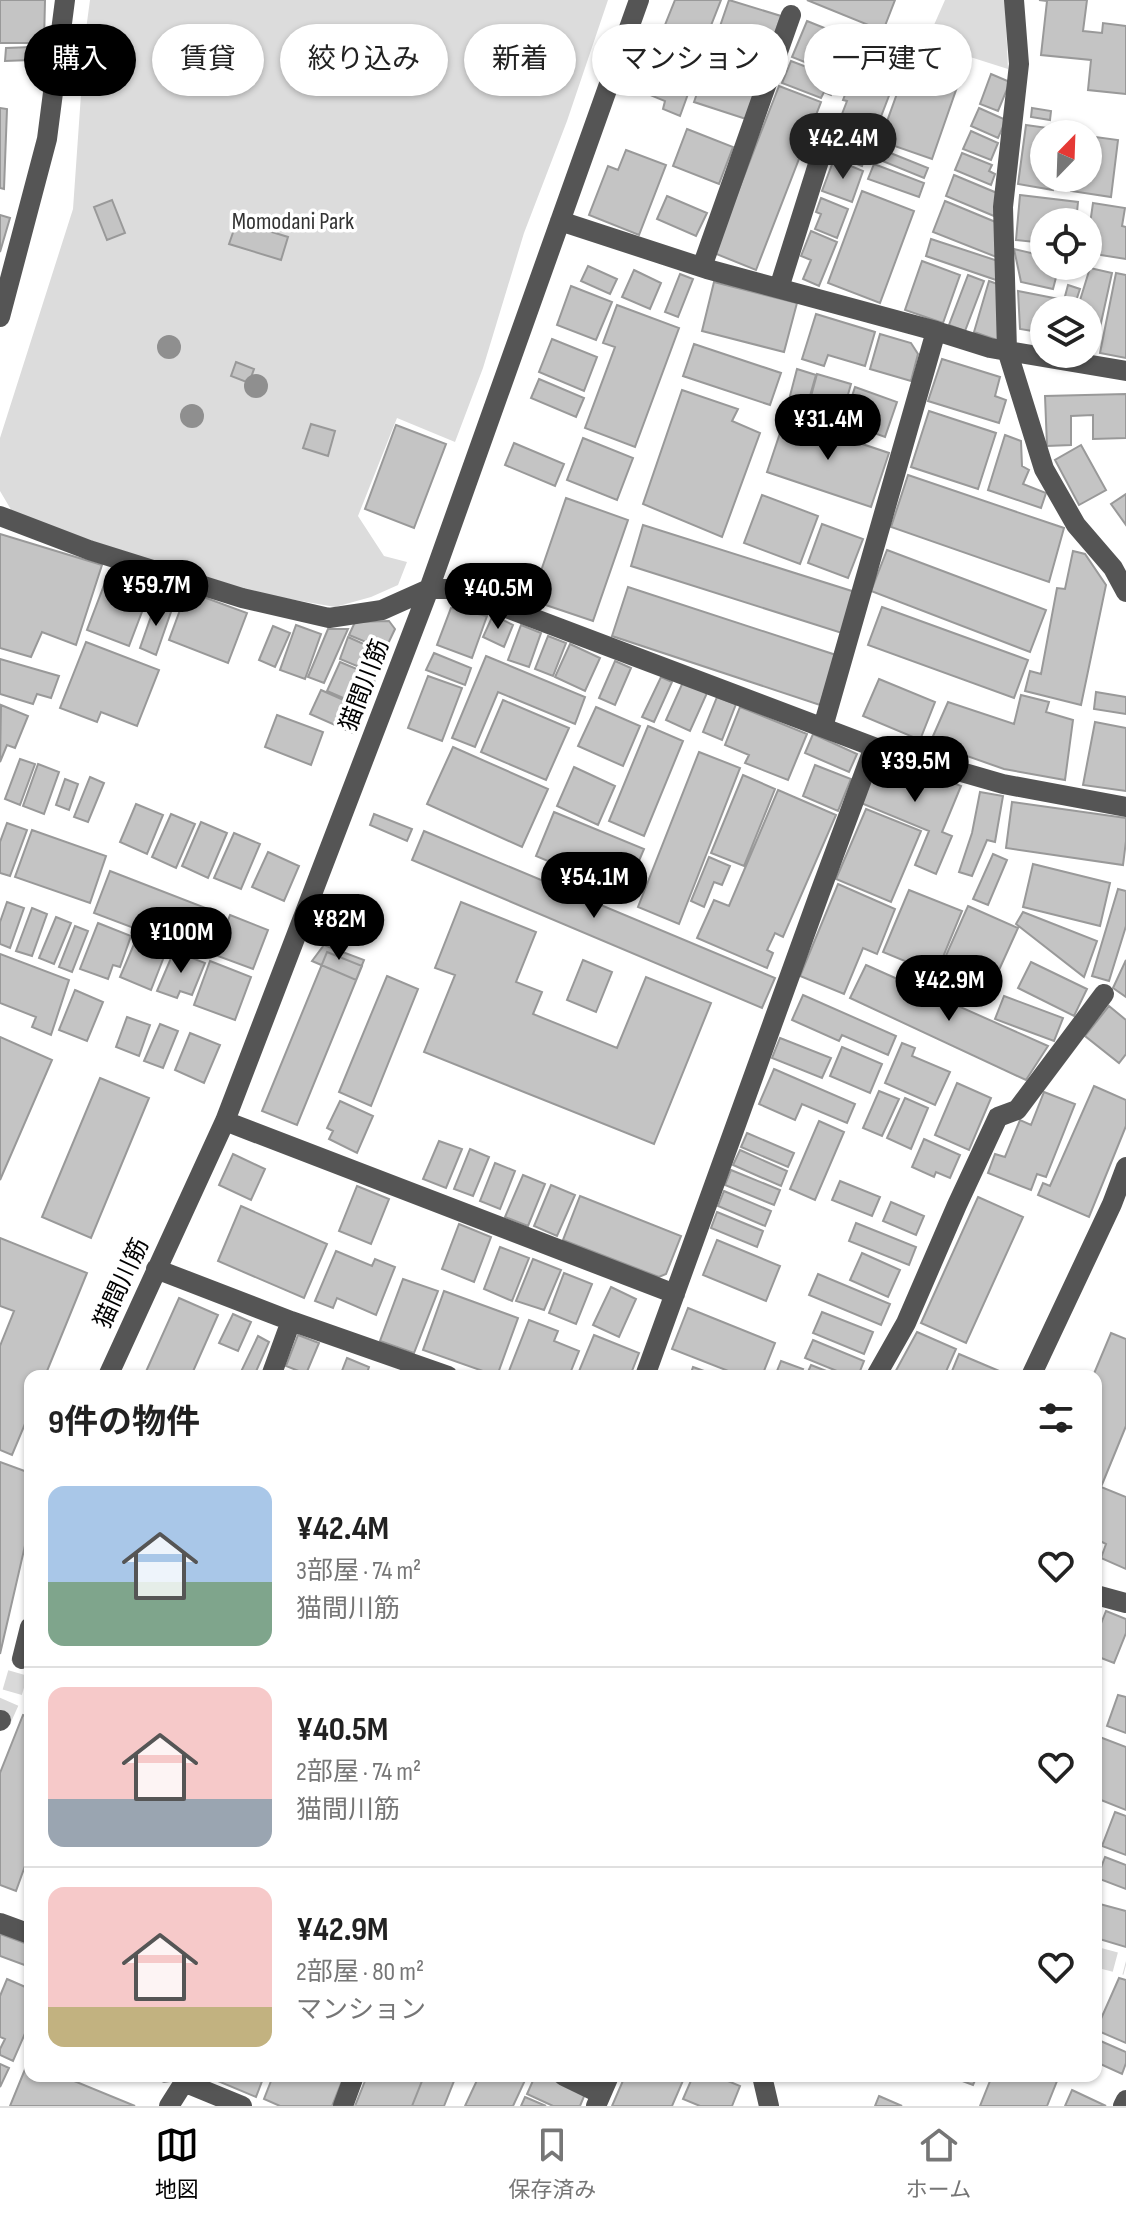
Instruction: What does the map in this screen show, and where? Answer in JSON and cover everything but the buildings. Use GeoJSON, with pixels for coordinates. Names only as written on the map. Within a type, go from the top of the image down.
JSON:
{"type":"FeatureCollection","features":[{"type":"Feature","properties":{"kind":"street"},"geometry":{"type":"LineString","coordinates":[[0,317],[47,139],[65,0]]}},
{"type":"Feature","properties":{"kind":"street","name":"猫間川筋"},"geometry":{"type":"LineString","coordinates":[[111,1370],[225,1121],[429,589],[639,0]]}},
{"type":"Feature","properties":{"kind":"street"},"geometry":{"type":"LineString","coordinates":[[1014,0],[1019,64],[1003,207],[1007,350],[1044,469],[1076,525],[1113,568],[1126,592]]}},
{"type":"Feature","properties":{"kind":"street"},"geometry":{"type":"LineString","coordinates":[[702,267],[791,15]]}},
{"type":"Feature","properties":{"kind":"street"},"geometry":{"type":"LineString","coordinates":[[779,288],[819,161]]}},
{"type":"Feature","properties":{"kind":"street"},"geometry":{"type":"LineString","coordinates":[[560,221],[702,267],[990,348],[1126,371]]}},
{"type":"Feature","properties":{"kind":"street"},"geometry":{"type":"LineString","coordinates":[[823,727],[936,331]]}},
{"type":"Feature","properties":{"kind":"street"},"geometry":{"type":"LineString","coordinates":[[0,516],[89,550],[242,598],[329,618],[382,610],[429,589],[456,589],[874,747],[1003,784],[1126,807]]}},
{"type":"Feature","properties":{"kind":"street"},"geometry":{"type":"LineString","coordinates":[[647,1370],[874,747]]}},
{"type":"Feature","properties":{"kind":"street"},"geometry":{"type":"LineString","coordinates":[[879,1370],[906,1323],[998,1117],[1017,1110],[1104,994]]}},
{"type":"Feature","properties":{"kind":"street"},"geometry":{"type":"LineString","coordinates":[[225,1121],[675,1294]]}},
{"type":"Feature","properties":{"kind":"street"},"geometry":{"type":"LineString","coordinates":[[1034,1370],[1126,1167]]}},
{"type":"Feature","properties":{"kind":"street"},"geometry":{"type":"LineString","coordinates":[[156,1269],[427,1370]]}},
{"type":"Feature","properties":{"kind":"street"},"geometry":{"type":"LineString","coordinates":[[273,1370],[291,1321]]}},
{"type":"Feature","properties":{"kind":"street"},"geometry":{"type":"LineString","coordinates":[[1102,1597],[1126,1603]]}},
{"type":"Feature","properties":{"kind":"street"},"geometry":{"type":"LineString","coordinates":[[22,1659],[24,1651]]}},
{"type":"Feature","properties":{"kind":"street"},"geometry":{"type":"LineString","coordinates":[[0,1923],[24,1932]]}},
{"type":"Feature","properties":{"kind":"street"},"geometry":{"type":"LineString","coordinates":[[169,2106],[185,2082]]}},
{"type":"Feature","properties":{"kind":"street"},"geometry":{"type":"LineString","coordinates":[[193,2082],[242,2106]]}},
{"type":"Feature","properties":{"kind":"street"},"geometry":{"type":"LineString","coordinates":[[343,2106],[352,2082]]}},
{"type":"Feature","properties":{"kind":"street"},"geometry":{"type":"LineString","coordinates":[[578,2082],[602,2092]]}},
{"type":"Feature","properties":{"kind":"street"},"geometry":{"type":"LineString","coordinates":[[763,2082],[769,2106]]}},
{"type":"Feature","properties":{"kind":"street"},"geometry":{"type":"LineString","coordinates":[[1123,2106],[1126,2100]]}},
{"type":"Feature","properties":{"kind":"green space","name":"Momodani Park"},"geometry":{"type":"Polygon","coordinates":[[[90,0],[608,0],[600,24],[592,24],[592,47],[576,94],[576,24],[464,24],[464,96],[575,96],[524,233],[483,368],[455,442],[397,418],[358,516],[384,556],[407,562],[398,585],[371,597],[335,607],[250,592],[158,564],[13,513],[0,491],[0,438],[73,209],[81,96],[136,96],[136,24],[87,24],[90,0]]]}},
{"type":"Feature","properties":{"kind":"green space"},"geometry":{"type":"Polygon","coordinates":[[[945,0],[1005,0],[1008,69],[972,58],[972,24],[934,24],[945,0]]]}},
{"type":"Feature","properties":{"kind":"tunnel"},"geometry":{"type":"LineString","coordinates":[[1,1720],[22,1659]]}},
{"type":"Feature","properties":{"kind":"tunnel"},"geometry":{"type":"LineString","coordinates":[[1102,1959],[1126,1965]]}}]}
